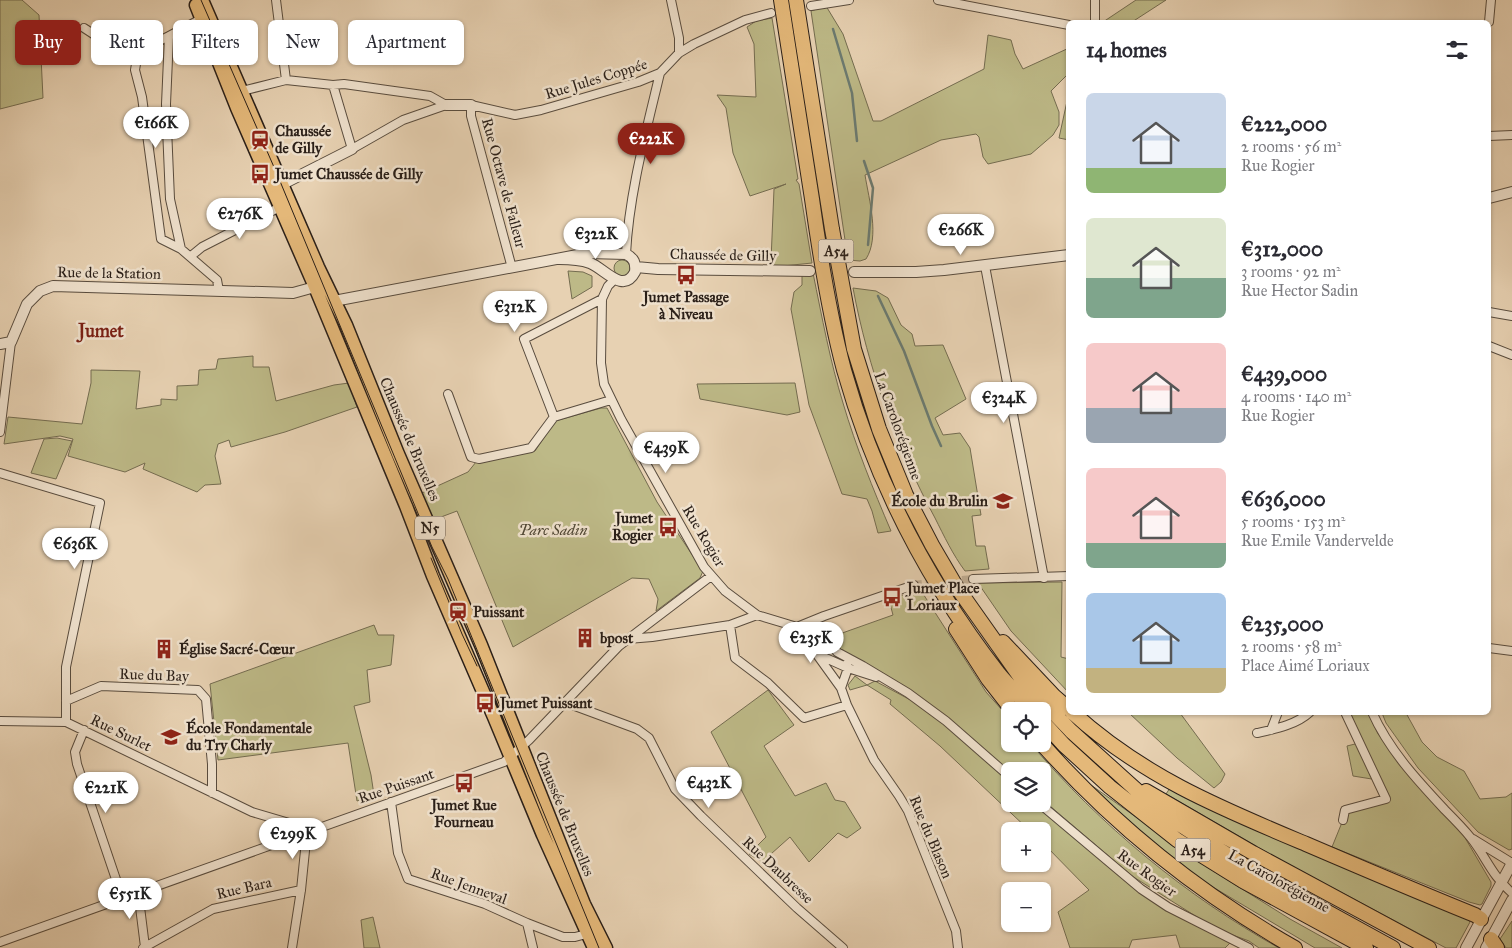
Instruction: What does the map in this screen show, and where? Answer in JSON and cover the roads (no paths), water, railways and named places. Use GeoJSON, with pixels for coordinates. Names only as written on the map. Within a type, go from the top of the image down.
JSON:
{"type":"FeatureCollection","features":[{"type":"Feature","properties":{"kind":"highway","name":"A54"},"geometry":{"type":"LineString","coordinates":[[781,0],[828,302],[845,371],[865,434],[892,501],[917,551],[942,594],[1000,675],[1025,702]]}},
{"type":"Feature","properties":{"kind":"highway","name":"La Carolorégienne"},"geometry":{"type":"LineString","coordinates":[[796,0],[839,273],[860,368],[879,429],[906,495],[932,544],[966,601],[1023,681],[1071,731],[1153,805],[1251,870],[1393,948]]}},
{"type":"Feature","properties":{"kind":"highway"},"geometry":{"type":"LineString","coordinates":[[942,594],[955,626],[988,679],[1006,702]]}},
{"type":"Feature","properties":{"kind":"highway"},"geometry":{"type":"LineString","coordinates":[[966,601],[1047,689],[1066,706]]}},
{"type":"Feature","properties":{"kind":"highway"},"geometry":{"type":"LineString","coordinates":[[1075,715],[1094,732],[1145,768],[1186,792],[1481,919]]}},
{"type":"Feature","properties":{"kind":"highway","name":"La Carolorégienne"},"geometry":{"type":"LineString","coordinates":[[1051,731],[1110,788],[1177,840],[1243,881],[1366,948]]}},
{"type":"Feature","properties":{"kind":"highway"},"geometry":{"type":"LineString","coordinates":[[1050,752],[1092,797],[1138,840],[1196,885],[1243,917],[1295,948]]}},
{"type":"Feature","properties":{"kind":"highway","name":"La Carolorégienne"},"geometry":{"type":"LineString","coordinates":[[1134,787],[1149,792],[1253,853],[1430,948]]}},
{"type":"Feature","properties":{"kind":"main road","name":"Chaussée de Bruxelles"},"geometry":{"type":"LineString","coordinates":[[194,0],[320,285],[366,373],[481,645],[543,835],[592,932],[594,948]]}},
{"type":"Feature","properties":{"kind":"main road","name":"Chaussée de Bruxelles"},"geometry":{"type":"LineString","coordinates":[[202,0],[242,92],[277,187],[280,207],[320,285]]}},
{"type":"Feature","properties":{"kind":"main road","name":"Chaussée de Bruxelles"},"geometry":{"type":"LineString","coordinates":[[328,302],[352,378],[406,506],[433,576],[517,752]]}},
{"type":"Feature","properties":{"kind":"main road","name":"Chaussée de Bruxelles"},"geometry":{"type":"LineString","coordinates":[[592,932],[603,939],[606,948]]}},
{"type":"Feature","properties":{"kind":"street"},"geometry":{"type":"LineString","coordinates":[[276,0],[286,80]]}},
{"type":"Feature","properties":{"kind":"street"},"geometry":{"type":"LineString","coordinates":[[671,0],[679,38],[679,53]]}},
{"type":"Feature","properties":{"kind":"street"},"geometry":{"type":"LineString","coordinates":[[811,6],[849,0]]}},
{"type":"Feature","properties":{"kind":"street"},"geometry":{"type":"LineString","coordinates":[[938,0],[1066,24]]}},
{"type":"Feature","properties":{"kind":"street"},"geometry":{"type":"LineString","coordinates":[[1095,20],[1096,0]]}},
{"type":"Feature","properties":{"kind":"street"},"geometry":{"type":"LineString","coordinates":[[1488,20],[1490,0]]}},
{"type":"Feature","properties":{"kind":"street","name":"Rue Jules Coppée"},"geometry":{"type":"LineString","coordinates":[[471,105],[515,115],[541,110],[638,82],[660,73],[679,53],[745,20],[772,13]]}},
{"type":"Feature","properties":{"kind":"street"},"geometry":{"type":"LineString","coordinates":[[163,39],[201,18]]}},
{"type":"Feature","properties":{"kind":"street"},"geometry":{"type":"LineString","coordinates":[[84,28],[91,33]]}},
{"type":"Feature","properties":{"kind":"street"},"geometry":{"type":"LineString","coordinates":[[169,36],[166,119],[169,184],[170,199],[181,249]]}},
{"type":"Feature","properties":{"kind":"street"},"geometry":{"type":"LineString","coordinates":[[136,65],[161,238],[191,256],[217,280],[219,291]]}},
{"type":"Feature","properties":{"kind":"street"},"geometry":{"type":"LineString","coordinates":[[612,278],[607,268],[608,263],[621,254],[660,73]]}},
{"type":"Feature","properties":{"kind":"street"},"geometry":{"type":"LineString","coordinates":[[242,92],[286,80],[333,85],[344,84],[430,96],[446,105]]}},
{"type":"Feature","properties":{"kind":"street"},"geometry":{"type":"LineString","coordinates":[[333,85],[352,149]]}},
{"type":"Feature","properties":{"kind":"street"},"geometry":{"type":"LineString","coordinates":[[277,187],[352,149],[403,120],[446,105],[471,105]]}},
{"type":"Feature","properties":{"kind":"street","name":"Rue Octave de Falleur"},"geometry":{"type":"LineString","coordinates":[[471,105],[471,116],[512,268]]}},
{"type":"Feature","properties":{"kind":"street"},"geometry":{"type":"LineString","coordinates":[[145,121],[166,119]]}},
{"type":"Feature","properties":{"kind":"street"},"geometry":{"type":"LineString","coordinates":[[1491,136],[1512,135]]}},
{"type":"Feature","properties":{"kind":"street"},"geometry":{"type":"LineString","coordinates":[[153,186],[169,184]]}},
{"type":"Feature","properties":{"kind":"street"},"geometry":{"type":"LineString","coordinates":[[1491,197],[1512,192]]}},
{"type":"Feature","properties":{"kind":"street"},"geometry":{"type":"LineString","coordinates":[[191,256],[202,247],[280,207]]}},
{"type":"Feature","properties":{"kind":"street"},"geometry":{"type":"LineString","coordinates":[[328,302],[588,252],[621,254],[633,260],[636,267],[629,280],[624,282],[612,278],[597,266],[588,262],[559,259]]}},
{"type":"Feature","properties":{"kind":"street"},"geometry":{"type":"LineString","coordinates":[[854,272],[916,272],[985,266],[1066,255]]}},
{"type":"Feature","properties":{"kind":"street"},"geometry":{"type":"LineString","coordinates":[[985,266],[1044,578]]}},
{"type":"Feature","properties":{"kind":"street","name":"Chaussée de Gilly"},"geometry":{"type":"LineString","coordinates":[[636,267],[810,271]]}},
{"type":"Feature","properties":{"kind":"street"},"geometry":{"type":"LineString","coordinates":[[554,416],[524,339],[602,298],[612,278]]}},
{"type":"Feature","properties":{"kind":"street","name":"Rue de la Station"},"geometry":{"type":"LineString","coordinates":[[0,432],[11,342],[28,304],[40,291],[52,286],[293,293],[320,285]]}},
{"type":"Feature","properties":{"kind":"street","name":"Rue Rogier"},"geometry":{"type":"LineString","coordinates":[[602,298],[601,363],[604,384],[611,400],[704,567],[725,590],[757,615],[797,627]]}},
{"type":"Feature","properties":{"kind":"street"},"geometry":{"type":"LineString","coordinates":[[1491,312],[1512,316]]}},
{"type":"Feature","properties":{"kind":"street"},"geometry":{"type":"LineString","coordinates":[[0,344],[11,342]]}},
{"type":"Feature","properties":{"kind":"street"},"geometry":{"type":"LineString","coordinates":[[1491,347],[1512,355]]}},
{"type":"Feature","properties":{"kind":"street"},"geometry":{"type":"LineString","coordinates":[[448,394],[471,457],[479,459],[531,448],[554,416],[611,400]]}},
{"type":"Feature","properties":{"kind":"street"},"geometry":{"type":"LineString","coordinates":[[0,473],[100,503],[66,667],[66,722]]}},
{"type":"Feature","properties":{"kind":"street"},"geometry":{"type":"LineString","coordinates":[[517,752],[564,702],[628,639],[711,576]]}},
{"type":"Feature","properties":{"kind":"street"},"geometry":{"type":"LineString","coordinates":[[973,579],[1066,576]]}},
{"type":"Feature","properties":{"kind":"street"},"geometry":{"type":"LineString","coordinates":[[797,627],[890,592],[914,585]]}},
{"type":"Feature","properties":{"kind":"street"},"geometry":{"type":"LineString","coordinates":[[628,639],[730,625],[757,615]]}},
{"type":"Feature","properties":{"kind":"street"},"geometry":{"type":"LineString","coordinates":[[816,620],[837,652],[908,693],[946,721],[1001,769]]}},
{"type":"Feature","properties":{"kind":"street"},"geometry":{"type":"LineString","coordinates":[[730,625],[735,658],[768,683],[804,718],[847,705]]}},
{"type":"Feature","properties":{"kind":"street","name":"Rue du Blason"},"geometry":{"type":"LineString","coordinates":[[797,627],[841,688],[847,705],[874,760],[908,811],[956,931],[959,947]]}},
{"type":"Feature","properties":{"kind":"street"},"geometry":{"type":"LineString","coordinates":[[1491,648],[1512,650]]}},
{"type":"Feature","properties":{"kind":"street"},"geometry":{"type":"LineString","coordinates":[[818,654],[848,668],[885,679]]}},
{"type":"Feature","properties":{"kind":"street"},"geometry":{"type":"LineString","coordinates":[[841,688],[848,668],[846,657]]}},
{"type":"Feature","properties":{"kind":"street","name":"Rue du Bay"},"geometry":{"type":"LineString","coordinates":[[66,701],[101,686],[198,690],[206,699],[212,764],[212,793]]}},
{"type":"Feature","properties":{"kind":"street","name":"Rue Daubresse"},"geometry":{"type":"LineString","coordinates":[[564,702],[637,729],[649,738],[675,789],[700,816],[843,948]]}},
{"type":"Feature","properties":{"kind":"street"},"geometry":{"type":"LineString","coordinates":[[1271,730],[1277,715]]}},
{"type":"Feature","properties":{"kind":"street"},"geometry":{"type":"LineString","coordinates":[[1257,733],[1303,719],[1307,715]]}},
{"type":"Feature","properties":{"kind":"street"},"geometry":{"type":"LineString","coordinates":[[1343,820],[1345,810],[1386,799],[1346,715]]}},
{"type":"Feature","properties":{"kind":"street"},"geometry":{"type":"LineString","coordinates":[[1374,715],[1383,734],[1401,761],[1471,838],[1501,883],[1512,893]]}},
{"type":"Feature","properties":{"kind":"street","name":"Rue Surlet"},"geometry":{"type":"LineString","coordinates":[[0,721],[66,722],[252,812],[296,825],[307,832]]}},
{"type":"Feature","properties":{"kind":"street"},"geometry":{"type":"LineString","coordinates":[[84,730],[75,752],[76,764],[122,897]]}},
{"type":"Feature","properties":{"kind":"street","name":"Rue Puissant"},"geometry":{"type":"LineString","coordinates":[[0,942],[138,891],[504,762],[517,752]]}},
{"type":"Feature","properties":{"kind":"street","name":"Rue Jenneval"},"geometry":{"type":"LineString","coordinates":[[391,802],[398,853],[408,879],[485,904],[527,923],[564,936],[575,937],[592,932]]}},
{"type":"Feature","properties":{"kind":"street","name":"Rue Rogier"},"geometry":{"type":"LineString","coordinates":[[1050,812],[1141,889],[1168,907],[1250,948]]}},
{"type":"Feature","properties":{"kind":"street"},"geometry":{"type":"LineString","coordinates":[[292,948],[307,832]]}},
{"type":"Feature","properties":{"kind":"street"},"geometry":{"type":"LineString","coordinates":[[1466,948],[1512,863],[1471,838]]}},
{"type":"Feature","properties":{"kind":"street","name":"Rue Bara"},"geometry":{"type":"LineString","coordinates":[[144,948],[213,909],[301,890]]}},
{"type":"Feature","properties":{"kind":"street"},"geometry":{"type":"LineString","coordinates":[[138,891],[144,948]]}},
{"type":"Feature","properties":{"kind":"street"},"geometry":{"type":"LineString","coordinates":[[1491,945],[1512,900]]}},
{"type":"Feature","properties":{"kind":"street"},"geometry":{"type":"LineString","coordinates":[[1481,919],[1491,945]]}},
{"type":"Feature","properties":{"kind":"street"},"geometry":{"type":"LineString","coordinates":[[527,923],[533,948]]}},
{"type":"Feature","properties":{"kind":"street"},"geometry":{"type":"LineString","coordinates":[[1228,948],[1233,940]]}},
{"type":"Feature","properties":{"kind":"waterway"},"geometry":{"type":"LineString","coordinates":[[833,29],[852,93],[857,141]]}},
{"type":"Feature","properties":{"kind":"waterway"},"geometry":{"type":"LineString","coordinates":[[864,161],[873,188],[868,245]]}},
{"type":"Feature","properties":{"kind":"waterway"},"geometry":{"type":"LineString","coordinates":[[878,296],[904,351],[941,446]]}},
{"type":"Feature","properties":{"kind":"tunnel"},"geometry":{"type":"LineString","coordinates":[[950,581],[973,579]]}},
{"type":"Feature","properties":{"kind":"tunnel"},"geometry":{"type":"LineString","coordinates":[[914,585],[939,582]]}},
{"type":"Feature","properties":{"kind":"tram line"},"geometry":{"type":"LineString","coordinates":[[201,0],[277,174],[432,547],[448,579],[599,948]]}},
{"type":"Feature","properties":{"kind":"tram line"},"geometry":{"type":"LineString","coordinates":[[431,558],[477,666]]}},
{"type":"Feature","properties":{"kind":"place","name":"Chaussée de Gilly"},"geometry":{"type":"Point","coordinates":[260,140]}},
{"type":"Feature","properties":{"kind":"place","name":"Jumet Chaussée de Gilly"},"geometry":{"type":"Point","coordinates":[260,174]}},
{"type":"Feature","properties":{"kind":"place","name":"Jumet Passage à Niveau"},"geometry":{"type":"Point","coordinates":[686,275]}},
{"type":"Feature","properties":{"kind":"place","name":"École du Brulin"},"geometry":{"type":"Point","coordinates":[1003,501]}},
{"type":"Feature","properties":{"kind":"place","name":"Jumet Rogier"},"geometry":{"type":"Point","coordinates":[668,527]}},
{"type":"Feature","properties":{"kind":"place","name":"Jumet Place Loriaux"},"geometry":{"type":"Point","coordinates":[892,597]}},
{"type":"Feature","properties":{"kind":"place","name":"Puissant"},"geometry":{"type":"Point","coordinates":[458,612]}},
{"type":"Feature","properties":{"kind":"place","name":"bpost"},"geometry":{"type":"Point","coordinates":[585,638]}},
{"type":"Feature","properties":{"kind":"place","name":"Église Sacré-Cœur"},"geometry":{"type":"Point","coordinates":[164,649]}},
{"type":"Feature","properties":{"kind":"place","name":"Jumet Puissant"},"geometry":{"type":"Point","coordinates":[485,703]}},
{"type":"Feature","properties":{"kind":"place","name":"École Fondamentale du Try Charly"},"geometry":{"type":"Point","coordinates":[171,737]}},
{"type":"Feature","properties":{"kind":"place","name":"Jumet Rue Fourneau"},"geometry":{"type":"Point","coordinates":[464,783]}},
{"type":"Feature","properties":{"kind":"district","name":"Jumet"},"geometry":{"type":"Point","coordinates":[101,331]}},
{"type":"Feature","properties":{"kind":"park label","name":"Parc Sadin"},"geometry":{"type":"Point","coordinates":[553,530]}}]}
